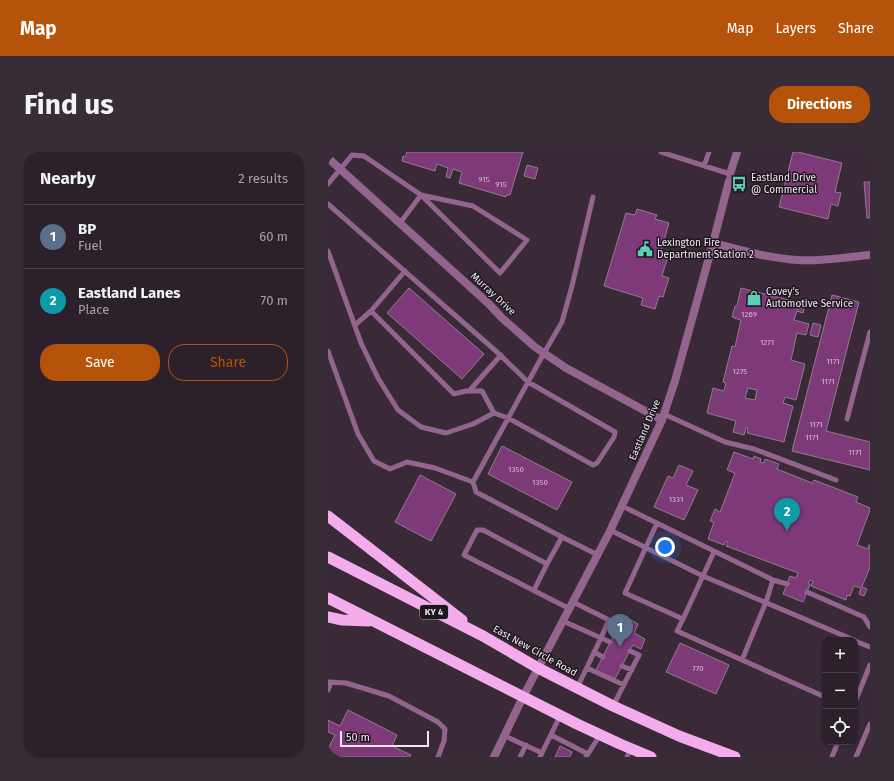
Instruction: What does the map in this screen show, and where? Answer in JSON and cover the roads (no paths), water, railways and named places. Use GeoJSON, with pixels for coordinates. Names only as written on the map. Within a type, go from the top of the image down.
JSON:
{"type":"FeatureCollection","features":[{"type":"Feature","properties":{"kind":"highway"},"geometry":{"type":"LineString","coordinates":[[328,516],[483,636]]}},
{"type":"Feature","properties":{"kind":"highway","name":"East New Circle Road"},"geometry":{"type":"LineString","coordinates":[[328,557],[483,636],[538,668],[613,706],[679,736],[735,757]]}},
{"type":"Feature","properties":{"kind":"highway"},"geometry":{"type":"LineString","coordinates":[[328,598],[560,716],[620,744],[629,753],[651,757]]}},
{"type":"Feature","properties":{"kind":"highway"},"geometry":{"type":"LineString","coordinates":[[328,617],[342,620],[372,621]]}},
{"type":"Feature","properties":{"kind":"street","name":"Eastland Drive"},"geometry":{"type":"LineString","coordinates":[[494,757],[523,697],[598,555],[663,417],[676,381],[737,152]]}},
{"type":"Feature","properties":{"kind":"street","name":"Murray Drive"},"geometry":{"type":"LineString","coordinates":[[328,158],[535,347],[566,368],[663,417]]}},
{"type":"Feature","properties":{"kind":"street"},"geometry":{"type":"LineString","coordinates":[[713,243],[765,256],[799,261],[870,255]]}},
{"type":"Feature","properties":{"kind":"lane"},"geometry":{"type":"LineString","coordinates":[[661,152],[704,166],[729,178]]}},
{"type":"Feature","properties":{"kind":"lane"},"geometry":{"type":"LineString","coordinates":[[704,166],[709,152]]}},
{"type":"Feature","properties":{"kind":"lane"},"geometry":{"type":"LineString","coordinates":[[328,184],[352,155],[364,156],[421,195],[500,273],[527,240],[473,206],[421,195]]}},
{"type":"Feature","properties":{"kind":"lane"},"geometry":{"type":"LineString","coordinates":[[400,223],[421,195]]}},
{"type":"Feature","properties":{"kind":"lane"},"geometry":{"type":"LineString","coordinates":[[593,196],[562,322],[473,482],[476,492],[598,555]]}},
{"type":"Feature","properties":{"kind":"lane"},"geometry":{"type":"LineString","coordinates":[[328,204],[501,355],[528,382],[615,432],[614,437],[597,463],[593,465],[508,418],[494,413],[482,391],[466,391],[454,394],[371,311]]}},
{"type":"Feature","properties":{"kind":"lane"},"geometry":{"type":"LineString","coordinates":[[328,251],[361,343],[378,378],[398,410],[421,426],[446,433],[473,424],[494,413]]}},
{"type":"Feature","properties":{"kind":"lane"},"geometry":{"type":"LineString","coordinates":[[355,325],[371,311],[405,271]]}},
{"type":"Feature","properties":{"kind":"lane"},"geometry":{"type":"LineString","coordinates":[[847,419],[870,332]]}},
{"type":"Feature","properties":{"kind":"lane"},"geometry":{"type":"LineString","coordinates":[[328,350],[358,434],[374,461],[390,469],[407,462],[436,468],[473,482]]}},
{"type":"Feature","properties":{"kind":"lane"},"geometry":{"type":"LineString","coordinates":[[469,391],[501,355]]}},
{"type":"Feature","properties":{"kind":"lane"},"geometry":{"type":"LineString","coordinates":[[663,417],[725,442],[754,449],[836,480]]}},
{"type":"Feature","properties":{"kind":"lane"},"geometry":{"type":"LineString","coordinates":[[622,506],[773,580],[787,584]]}},
{"type":"Feature","properties":{"kind":"lane"},"geometry":{"type":"LineString","coordinates":[[657,523],[625,593],[683,619]]}},
{"type":"Feature","properties":{"kind":"lane"},"geometry":{"type":"LineString","coordinates":[[547,564],[483,530],[477,530],[464,555],[534,590],[609,620],[577,688]]}},
{"type":"Feature","properties":{"kind":"lane"},"geometry":{"type":"LineString","coordinates":[[610,530],[703,576],[847,637]]}},
{"type":"Feature","properties":{"kind":"lane"},"geometry":{"type":"LineString","coordinates":[[534,590],[562,537]]}},
{"type":"Feature","properties":{"kind":"lane"},"geometry":{"type":"LineString","coordinates":[[714,552],[677,631],[822,696]]}},
{"type":"Feature","properties":{"kind":"lane"},"geometry":{"type":"LineString","coordinates":[[742,660],[766,602],[773,580]]}},
{"type":"Feature","properties":{"kind":"lane"},"geometry":{"type":"LineString","coordinates":[[807,592],[864,617],[870,627]]}},
{"type":"Feature","properties":{"kind":"lane"},"geometry":{"type":"LineString","coordinates":[[563,621],[610,642]]}},
{"type":"Feature","properties":{"kind":"lane"},"geometry":{"type":"LineString","coordinates":[[858,642],[870,647]]}},
{"type":"Feature","properties":{"kind":"lane"},"geometry":{"type":"LineString","coordinates":[[613,706],[639,655],[630,651]]}},
{"type":"Feature","properties":{"kind":"lane"},"geometry":{"type":"LineString","coordinates":[[594,652],[603,657]]}},
{"type":"Feature","properties":{"kind":"lane"},"geometry":{"type":"LineString","coordinates":[[622,666],[632,670]]}},
{"type":"Feature","properties":{"kind":"lane"},"geometry":{"type":"LineString","coordinates":[[858,695],[870,666]]}},
{"type":"Feature","properties":{"kind":"lane"},"geometry":{"type":"LineString","coordinates":[[587,668],[624,685]]}},
{"type":"Feature","properties":{"kind":"lane"},"geometry":{"type":"LineString","coordinates":[[328,690],[330,682],[346,683],[389,696],[438,722],[445,729],[444,741],[438,757]]}},
{"type":"Feature","properties":{"kind":"lane"},"geometry":{"type":"LineString","coordinates":[[505,736],[526,745],[541,755],[560,716]]}},
{"type":"Feature","properties":{"kind":"lane"},"geometry":{"type":"LineString","coordinates":[[856,757],[868,736],[870,724]]}},
{"type":"Feature","properties":{"kind":"lane"},"geometry":{"type":"LineString","coordinates":[[551,735],[587,755],[600,735]]}},
{"type":"Feature","properties":{"kind":"lane"},"geometry":{"type":"LineString","coordinates":[[520,757],[526,745]]}},
{"type":"Feature","properties":{"kind":"lane"},"geometry":{"type":"LineString","coordinates":[[832,757],[837,745]]}},
{"type":"Feature","properties":{"kind":"place","name":"Eastland Drive @ Commercial"},"geometry":{"type":"Point","coordinates":[739,184]}},
{"type":"Feature","properties":{"kind":"place","name":"Lexington Fire Department Station 2"},"geometry":{"type":"Point","coordinates":[645,249]}},
{"type":"Feature","properties":{"kind":"place","name":"Covey’s Automotive Service"},"geometry":{"type":"Point","coordinates":[754,298]}},
{"type":"Feature","properties":{"kind":"place","name":"Eastland Lanes"},"geometry":{"type":"Point","coordinates":[787,531]}},
{"type":"Feature","properties":{"kind":"place","name":"BP"},"geometry":{"type":"Point","coordinates":[620,647]}}]}
